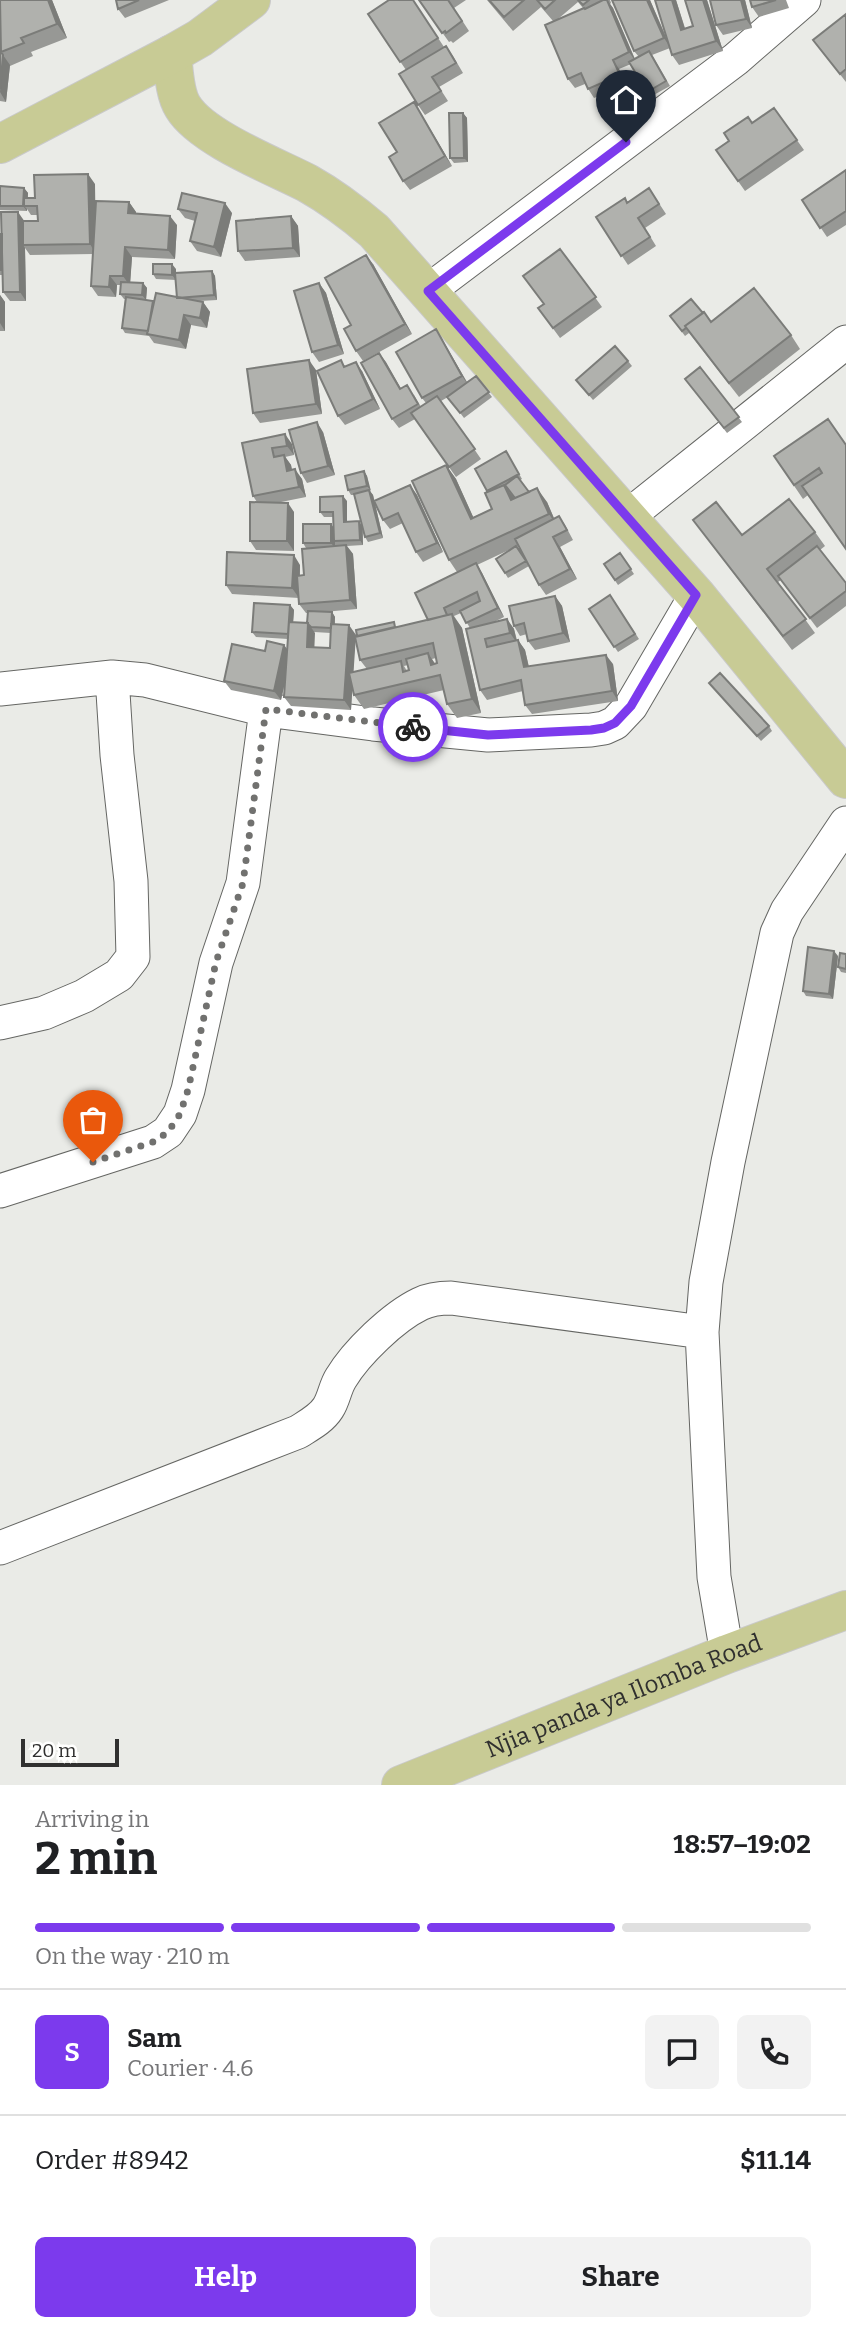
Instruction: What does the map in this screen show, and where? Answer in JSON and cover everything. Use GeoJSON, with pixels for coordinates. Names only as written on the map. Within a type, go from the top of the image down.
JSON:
{"type":"FeatureCollection","features":[{"type":"Feature","properties":{"kind":"main road"},"geometry":{"type":"LineString","coordinates":[[0,144],[200,38],[251,0]]}},
{"type":"Feature","properties":{"kind":"main road"},"geometry":{"type":"LineString","coordinates":[[172,54],[183,107],[204,128],[309,185],[343,206],[374,231],[696,595],[846,779]]}},
{"type":"Feature","properties":{"kind":"main road","name":"Njia panda ya Ilomba Road"},"geometry":{"type":"LineString","coordinates":[[401,1785],[456,1775],[727,1654],[846,1609]]}},
{"type":"Feature","properties":{"kind":"street"},"geometry":{"type":"LineString","coordinates":[[428,291],[736,59],[804,0]]}},
{"type":"Feature","properties":{"kind":"street"},"geometry":{"type":"LineString","coordinates":[[627,517],[846,342]]}},
{"type":"Feature","properties":{"kind":"street"},"geometry":{"type":"LineString","coordinates":[[0,689],[112,677],[145,680],[266,709],[488,735],[604,728],[615,723],[631,706],[696,595]]}},
{"type":"Feature","properties":{"kind":"street"},"geometry":{"type":"LineString","coordinates":[[0,1023],[44,1013],[84,996],[119,975],[133,957],[131,881],[117,755],[112,677]]}},
{"type":"Feature","properties":{"kind":"street"},"geometry":{"type":"LineString","coordinates":[[0,1191],[139,1148],[168,1132],[180,1114],[188,1090],[216,962],[243,883],[266,709]]}},
{"type":"Feature","properties":{"kind":"street"},"geometry":{"type":"LineString","coordinates":[[727,1654],[714,1577],[702,1332],[706,1282],[728,1162],[777,933],[787,911],[846,823]]}},
{"type":"Feature","properties":{"kind":"street"},"geometry":{"type":"LineString","coordinates":[[0,1548],[298,1432],[319,1418],[328,1408],[341,1378],[393,1321],[418,1304],[434,1298],[451,1298],[702,1332]]}},
{"type":"Feature","properties":{"kind":"building"},"geometry":{"type":"Polygon","coordinates":[[[0,0],[48,0],[57,24],[21,38],[24,43],[1,52],[0,0]]]}},
{"type":"Feature","properties":{"kind":"building"},"geometry":{"type":"Polygon","coordinates":[[[116,0],[139,0],[118,9],[116,0]]]}},
{"type":"Feature","properties":{"kind":"building"},"geometry":{"type":"Polygon","coordinates":[[[389,0],[413,0],[438,38],[400,62],[368,14],[389,0]]]}},
{"type":"Feature","properties":{"kind":"building"},"geometry":{"type":"Polygon","coordinates":[[[419,0],[448,0],[462,21],[442,33],[419,0]]]}},
{"type":"Feature","properties":{"kind":"building"},"geometry":{"type":"Polygon","coordinates":[[[489,0],[524,0],[504,17],[489,0]]]}},
{"type":"Feature","properties":{"kind":"building"},"geometry":{"type":"Polygon","coordinates":[[[537,0],[555,0],[545,9],[537,0]]]}},
{"type":"Feature","properties":{"kind":"building"},"geometry":{"type":"Polygon","coordinates":[[[607,0],[629,52],[613,60],[620,75],[588,89],[581,73],[568,79],[545,25],[607,0]]]}},
{"type":"Feature","properties":{"kind":"building"},"geometry":{"type":"Polygon","coordinates":[[[612,0],[647,0],[664,38],[634,51],[612,0]]]}},
{"type":"Feature","properties":{"kind":"building"},"geometry":{"type":"Polygon","coordinates":[[[655,0],[672,0],[681,30],[693,26],[685,0],[703,0],[716,41],[672,55],[655,0]]]}},
{"type":"Feature","properties":{"kind":"building"},"geometry":{"type":"Polygon","coordinates":[[[710,0],[741,0],[746,19],[716,25],[710,0]]]}},
{"type":"Feature","properties":{"kind":"building"},"geometry":{"type":"Polygon","coordinates":[[[750,0],[776,0],[752,7],[750,0]]]}},
{"type":"Feature","properties":{"kind":"building"},"geometry":{"type":"Polygon","coordinates":[[[846,14],[846,69],[840,74],[813,40],[846,14]]]}},
{"type":"Feature","properties":{"kind":"building"},"geometry":{"type":"Polygon","coordinates":[[[446,46],[456,63],[432,77],[441,91],[418,105],[399,74],[446,46]]]}},
{"type":"Feature","properties":{"kind":"building"},"geometry":{"type":"Polygon","coordinates":[[[0,50],[3,55],[0,89],[0,50]]]}},
{"type":"Feature","properties":{"kind":"building"},"geometry":{"type":"Polygon","coordinates":[[[649,51],[666,81],[647,92],[629,62],[649,51]]]}},
{"type":"Feature","properties":{"kind":"building"},"geometry":{"type":"Polygon","coordinates":[[[414,102],[445,156],[403,181],[389,157],[397,152],[379,123],[414,102]]]}},
{"type":"Feature","properties":{"kind":"building"},"geometry":{"type":"Polygon","coordinates":[[[774,108],[797,140],[738,181],[716,150],[729,141],[724,133],[748,117],[752,123],[774,108]]]}},
{"type":"Feature","properties":{"kind":"building"},"geometry":{"type":"Polygon","coordinates":[[[449,113],[463,113],[464,158],[450,158],[449,113]]]}},
{"type":"Feature","properties":{"kind":"building"},"geometry":{"type":"Polygon","coordinates":[[[846,170],[846,211],[820,228],[802,200],[846,170]]]}},
{"type":"Feature","properties":{"kind":"building"},"geometry":{"type":"Polygon","coordinates":[[[88,174],[90,244],[23,245],[23,221],[38,221],[37,206],[24,206],[24,198],[35,198],[34,175],[88,174]]]}},
{"type":"Feature","properties":{"kind":"building"},"geometry":{"type":"Polygon","coordinates":[[[0,186],[24,188],[23,206],[0,206],[0,186]]]}},
{"type":"Feature","properties":{"kind":"building"},"geometry":{"type":"Polygon","coordinates":[[[649,188],[659,204],[638,218],[650,237],[621,256],[596,217],[625,198],[627,203],[649,188]]]}},
{"type":"Feature","properties":{"kind":"building"},"geometry":{"type":"Polygon","coordinates":[[[182,193],[225,203],[214,247],[190,241],[197,213],[178,209],[182,193]]]}},
{"type":"Feature","properties":{"kind":"building"},"geometry":{"type":"Polygon","coordinates":[[[96,201],[129,202],[128,213],[170,216],[168,250],[125,247],[123,276],[110,276],[109,287],[91,286],[96,201]]]}},
{"type":"Feature","properties":{"kind":"building"},"geometry":{"type":"Polygon","coordinates":[[[1,212],[18,212],[20,292],[3,292],[1,212]]]}},
{"type":"Feature","properties":{"kind":"building"},"geometry":{"type":"Polygon","coordinates":[[[291,216],[293,248],[238,251],[236,221],[291,216]]]}},
{"type":"Feature","properties":{"kind":"building"},"geometry":{"type":"Polygon","coordinates":[[[2,234],[2,270],[0,270],[2,234]]]}},
{"type":"Feature","properties":{"kind":"building"},"geometry":{"type":"Polygon","coordinates":[[[560,249],[596,297],[553,328],[538,308],[544,304],[523,276],[560,249]]]}},
{"type":"Feature","properties":{"kind":"building"},"geometry":{"type":"Polygon","coordinates":[[[366,255],[405,324],[356,351],[344,329],[351,325],[325,278],[366,255]]]}},
{"type":"Feature","properties":{"kind":"building"},"geometry":{"type":"Polygon","coordinates":[[[153,264],[172,264],[172,275],[153,274],[153,264]]]}},
{"type":"Feature","properties":{"kind":"building"},"geometry":{"type":"Polygon","coordinates":[[[212,271],[214,295],[177,298],[175,273],[212,271]]]}},
{"type":"Feature","properties":{"kind":"building"},"geometry":{"type":"Polygon","coordinates":[[[121,282],[143,283],[142,295],[120,294],[121,282]]]}},
{"type":"Feature","properties":{"kind":"building"},"geometry":{"type":"Polygon","coordinates":[[[319,283],[338,345],[312,352],[294,291],[319,283]]]}},
{"type":"Feature","properties":{"kind":"building"},"geometry":{"type":"Polygon","coordinates":[[[754,288],[791,335],[729,383],[685,326],[704,312],[711,322],[754,288]]]}},
{"type":"Feature","properties":{"kind":"building"},"geometry":{"type":"Polygon","coordinates":[[[156,293],[203,302],[200,318],[184,315],[179,340],[147,334],[156,293]]]}},
{"type":"Feature","properties":{"kind":"building"},"geometry":{"type":"Polygon","coordinates":[[[126,297],[153,301],[148,331],[122,328],[126,297]]]}},
{"type":"Feature","properties":{"kind":"building"},"geometry":{"type":"Polygon","coordinates":[[[691,299],[703,313],[682,331],[670,316],[691,299]]]}},
{"type":"Feature","properties":{"kind":"building"},"geometry":{"type":"Polygon","coordinates":[[[436,329],[462,376],[422,398],[396,352],[436,329]]]}},
{"type":"Feature","properties":{"kind":"building"},"geometry":{"type":"Polygon","coordinates":[[[615,346],[628,361],[589,395],[576,380],[615,346]]]}},
{"type":"Feature","properties":{"kind":"building"},"geometry":{"type":"Polygon","coordinates":[[[379,353],[400,389],[407,385],[418,404],[392,419],[361,363],[379,353]]]}},
{"type":"Feature","properties":{"kind":"building"},"geometry":{"type":"Polygon","coordinates":[[[309,360],[316,404],[253,413],[247,369],[309,360]]]}},
{"type":"Feature","properties":{"kind":"building"},"geometry":{"type":"Polygon","coordinates":[[[341,360],[344,367],[356,362],[373,399],[338,416],[317,371],[341,360]]]}},
{"type":"Feature","properties":{"kind":"building"},"geometry":{"type":"Polygon","coordinates":[[[700,367],[739,417],[724,428],[685,379],[700,367]]]}},
{"type":"Feature","properties":{"kind":"building"},"geometry":{"type":"Polygon","coordinates":[[[476,376],[489,392],[460,413],[447,397],[476,376]]]}},
{"type":"Feature","properties":{"kind":"building"},"geometry":{"type":"Polygon","coordinates":[[[437,396],[475,449],[449,467],[411,413],[437,396]]]}},
{"type":"Feature","properties":{"kind":"building"},"geometry":{"type":"Polygon","coordinates":[[[828,419],[846,445],[846,549],[802,486],[822,473],[819,468],[794,485],[774,456],[828,419]]]}},
{"type":"Feature","properties":{"kind":"building"},"geometry":{"type":"Polygon","coordinates":[[[317,422],[328,466],[301,473],[289,430],[317,422]]]}},
{"type":"Feature","properties":{"kind":"building"},"geometry":{"type":"Polygon","coordinates":[[[285,434],[287,446],[272,448],[274,457],[284,455],[287,471],[295,469],[299,487],[253,496],[242,443],[285,434]]]}},
{"type":"Feature","properties":{"kind":"building"},"geometry":{"type":"Polygon","coordinates":[[[506,451],[519,474],[487,491],[475,469],[506,451]]]}},
{"type":"Feature","properties":{"kind":"building"},"geometry":{"type":"Polygon","coordinates":[[[446,465],[471,519],[492,509],[485,493],[504,485],[511,500],[537,488],[549,514],[449,560],[412,481],[446,465]]]}},
{"type":"Feature","properties":{"kind":"building"},"geometry":{"type":"Polygon","coordinates":[[[364,471],[367,486],[348,490],[345,476],[364,471]]]}},
{"type":"Feature","properties":{"kind":"building"},"geometry":{"type":"Polygon","coordinates":[[[517,476],[529,492],[515,498],[505,485],[517,476]]]}},
{"type":"Feature","properties":{"kind":"building"},"geometry":{"type":"Polygon","coordinates":[[[410,485],[437,543],[416,552],[398,513],[383,520],[374,501],[410,485]]]}},
{"type":"Feature","properties":{"kind":"building"},"geometry":{"type":"Polygon","coordinates":[[[369,490],[380,533],[365,537],[354,494],[369,490]]]}},
{"type":"Feature","properties":{"kind":"building"},"geometry":{"type":"Polygon","coordinates":[[[343,496],[344,522],[359,521],[360,540],[334,541],[333,512],[320,512],[320,497],[343,496]]]}},
{"type":"Feature","properties":{"kind":"building"},"geometry":{"type":"Polygon","coordinates":[[[789,499],[815,532],[767,569],[806,619],[783,636],[693,520],[716,502],[742,535],[789,499]]]}},
{"type":"Feature","properties":{"kind":"building"},"geometry":{"type":"Polygon","coordinates":[[[250,502],[288,503],[287,541],[250,541],[250,502]]]}},
{"type":"Feature","properties":{"kind":"building"},"geometry":{"type":"Polygon","coordinates":[[[559,516],[567,530],[553,537],[570,569],[539,585],[515,539],[559,516]]]}},
{"type":"Feature","properties":{"kind":"building"},"geometry":{"type":"Polygon","coordinates":[[[303,524],[331,524],[331,543],[303,543],[303,524]]]}},
{"type":"Feature","properties":{"kind":"building"},"geometry":{"type":"Polygon","coordinates":[[[346,545],[350,600],[299,604],[297,576],[304,575],[302,549],[346,545]]]}},
{"type":"Feature","properties":{"kind":"building"},"geometry":{"type":"Polygon","coordinates":[[[516,546],[526,561],[505,573],[496,559],[516,546]]]}},
{"type":"Feature","properties":{"kind":"building"},"geometry":{"type":"Polygon","coordinates":[[[817,546],[846,583],[846,591],[810,618],[778,576],[817,546]]]}},
{"type":"Feature","properties":{"kind":"building"},"geometry":{"type":"Polygon","coordinates":[[[227,552],[294,555],[292,588],[226,585],[227,552]]]}},
{"type":"Feature","properties":{"kind":"building"},"geometry":{"type":"Polygon","coordinates":[[[620,553],[631,569],[615,580],[604,564],[620,553]]]}},
{"type":"Feature","properties":{"kind":"building"},"geometry":{"type":"Polygon","coordinates":[[[476,563],[498,608],[466,623],[460,611],[480,601],[477,592],[444,608],[447,615],[428,620],[415,593],[476,563]]]}},
{"type":"Feature","properties":{"kind":"building"},"geometry":{"type":"Polygon","coordinates":[[[610,595],[635,634],[614,647],[589,609],[610,595]]]}},
{"type":"Feature","properties":{"kind":"building"},"geometry":{"type":"Polygon","coordinates":[[[555,596],[563,633],[528,641],[524,623],[514,626],[509,606],[555,596]]]}},
{"type":"Feature","properties":{"kind":"building"},"geometry":{"type":"Polygon","coordinates":[[[254,603],[290,605],[288,634],[252,632],[254,603]]]}},
{"type":"Feature","properties":{"kind":"building"},"geometry":{"type":"Polygon","coordinates":[[[308,611],[332,612],[331,628],[311,627],[307,623],[308,611]]]}},
{"type":"Feature","properties":{"kind":"building"},"geometry":{"type":"Polygon","coordinates":[[[452,614],[472,699],[447,704],[440,675],[354,695],[349,673],[401,661],[403,672],[409,670],[406,659],[428,653],[431,665],[437,663],[433,643],[360,660],[355,637],[452,614]]]}},
{"type":"Feature","properties":{"kind":"building"},"geometry":{"type":"Polygon","coordinates":[[[507,619],[510,633],[485,639],[487,647],[518,640],[524,667],[606,655],[612,691],[525,705],[521,680],[480,690],[466,629],[507,619]]]}},
{"type":"Feature","properties":{"kind":"building"},"geometry":{"type":"Polygon","coordinates":[[[289,622],[308,623],[307,647],[330,648],[331,624],[349,625],[344,700],[284,697],[289,622]]]}},
{"type":"Feature","properties":{"kind":"building"},"geometry":{"type":"Polygon","coordinates":[[[394,622],[395,627],[357,636],[356,630],[394,622]]]}},
{"type":"Feature","properties":{"kind":"building"},"geometry":{"type":"Polygon","coordinates":[[[267,641],[284,645],[274,691],[224,681],[232,644],[265,651],[267,641]]]}},
{"type":"Feature","properties":{"kind":"building"},"geometry":{"type":"Polygon","coordinates":[[[720,673],[769,726],[757,736],[709,683],[720,673]]]}},
{"type":"Feature","properties":{"kind":"building"},"geometry":{"type":"Polygon","coordinates":[[[808,947],[834,951],[829,994],[803,991],[808,947]]]}},
{"type":"Feature","properties":{"kind":"building"},"geometry":{"type":"Polygon","coordinates":[[[840,953],[846,954],[846,969],[838,967],[840,953]]]}},
{"type":"Feature","properties":{"kind":"way so far"},"geometry":{"type":"LineString","coordinates":[[93,1162],[153,1142],[168,1132],[180,1114],[188,1090],[216,962],[246,870],[266,709],[413,727]]}},
{"type":"Feature","properties":{"kind":"route"},"geometry":{"type":"LineString","coordinates":[[413,727],[488,735],[591,730],[615,723],[631,706],[696,595],[428,291],[626,142]]}}]}
